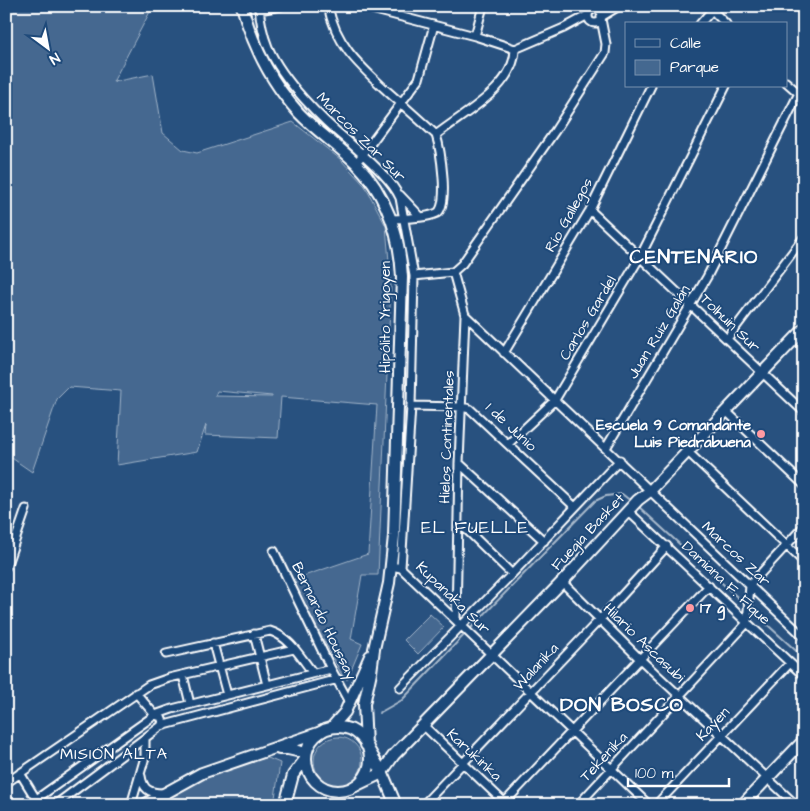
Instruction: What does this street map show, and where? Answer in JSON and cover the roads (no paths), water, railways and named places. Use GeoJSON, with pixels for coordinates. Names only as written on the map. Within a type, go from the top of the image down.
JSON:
{"type":"FeatureCollection","features":[{"type":"Feature","properties":{"kind":"main road","name":"Hipólito Yrigoyen"},"geometry":{"type":"LineString","coordinates":[[242,6],[254,45],[277,84],[299,112],[356,164],[381,196],[391,219],[399,246],[402,277],[396,487],[396,567],[389,584],[374,649]]}},
{"type":"Feature","properties":{"kind":"main road","name":"Fuegia Basket"},"geometry":{"type":"LineString","coordinates":[[380,768],[562,582],[638,500],[650,491],[688,452],[804,329]]}},
{"type":"Feature","properties":{"kind":"main road"},"geometry":{"type":"LineString","coordinates":[[374,649],[340,719],[309,745],[306,767],[310,775],[322,787],[339,791],[378,775],[380,768]]}},
{"type":"Feature","properties":{"kind":"main road"},"geometry":{"type":"LineString","coordinates":[[355,786],[366,773],[369,756],[364,704],[374,649]]}},
{"type":"Feature","properties":{"kind":"main road"},"geometry":{"type":"LineString","coordinates":[[144,805],[202,773],[326,730],[339,728],[353,731],[362,739],[380,768],[396,805]]}},
{"type":"Feature","properties":{"kind":"main road"},"geometry":{"type":"LineString","coordinates":[[742,805],[804,740]]}},
{"type":"Feature","properties":{"kind":"main road"},"geometry":{"type":"LineString","coordinates":[[265,751],[288,749],[306,756]]}},
{"type":"Feature","properties":{"kind":"main road"},"geometry":{"type":"LineString","coordinates":[[285,805],[293,775],[306,756]]}},
{"type":"Feature","properties":{"kind":"street"},"geometry":{"type":"LineString","coordinates":[[259,8],[281,6]]}},
{"type":"Feature","properties":{"kind":"street"},"geometry":{"type":"LineString","coordinates":[[328,6],[332,24],[347,52],[436,135],[441,150],[443,205],[438,213],[391,219]]}},
{"type":"Feature","properties":{"kind":"street"},"geometry":{"type":"LineString","coordinates":[[360,6],[396,14],[515,49],[564,28],[591,20],[596,23],[598,13]]}},
{"type":"Feature","properties":{"kind":"street"},"geometry":{"type":"LineString","coordinates":[[396,14],[398,6]]}},
{"type":"Feature","properties":{"kind":"street"},"geometry":{"type":"LineString","coordinates":[[475,36],[483,6]]}},
{"type":"Feature","properties":{"kind":"street"},"geometry":{"type":"LineString","coordinates":[[606,44],[591,20],[592,10],[598,13],[618,6]]}},
{"type":"Feature","properties":{"kind":"street","name":"Marcos Zar Sur"},"geometry":{"type":"LineString","coordinates":[[259,8],[267,46],[292,85],[324,121],[362,154],[397,192],[400,198],[414,276],[411,406],[396,567]]}},
{"type":"Feature","properties":{"kind":"street"},"geometry":{"type":"LineString","coordinates":[[701,22],[710,8],[724,22]]}},
{"type":"Feature","properties":{"kind":"street"},"geometry":{"type":"LineString","coordinates":[[414,276],[454,272],[462,264],[555,131],[605,53],[606,44],[598,13]]}},
{"type":"Feature","properties":{"kind":"street"},"geometry":{"type":"LineString","coordinates":[[356,164],[419,79],[434,25]]}},
{"type":"Feature","properties":{"kind":"street"},"geometry":{"type":"LineString","coordinates":[[436,135],[499,87],[512,68],[515,49]]}},
{"type":"Feature","properties":{"kind":"street"},"geometry":{"type":"LineString","coordinates":[[788,84],[801,96]]}},
{"type":"Feature","properties":{"kind":"street","name":"Río Gallegos"},"geometry":{"type":"LineString","coordinates":[[504,353],[590,210],[650,88]]}},
{"type":"Feature","properties":{"kind":"street","name":"Carlos Gardel"},"geometry":{"type":"LineString","coordinates":[[508,444],[554,400],[640,258],[725,88]]}},
{"type":"Feature","properties":{"kind":"street","name":"Juan Ruiz Galán"},"geometry":{"type":"LineString","coordinates":[[606,448],[691,305],[801,96]]}},
{"type":"Feature","properties":{"kind":"street"},"geometry":{"type":"LineString","coordinates":[[397,192],[420,216]]}},
{"type":"Feature","properties":{"kind":"street","name":"Tolhuin Sur"},"geometry":{"type":"LineString","coordinates":[[590,210],[804,412]]}},
{"type":"Feature","properties":{"kind":"street"},"geometry":{"type":"LineString","coordinates":[[727,339],[804,237]]}},
{"type":"Feature","properties":{"kind":"street"},"geometry":{"type":"LineString","coordinates":[[454,272],[465,315],[620,460],[650,491]]}},
{"type":"Feature","properties":{"kind":"street","name":"Hielos Continentales"},"geometry":{"type":"LineString","coordinates":[[456,620],[459,463],[465,315]]}},
{"type":"Feature","properties":{"kind":"street","name":"1 de Junio"},"geometry":{"type":"LineString","coordinates":[[411,406],[462,407],[475,412],[575,507]]}},
{"type":"Feature","properties":{"kind":"street"},"geometry":{"type":"LineString","coordinates":[[726,411],[804,485]]}},
{"type":"Feature","properties":{"kind":"street"},"geometry":{"type":"LineString","coordinates":[[688,452],[804,562]]}},
{"type":"Feature","properties":{"kind":"street"},"geometry":{"type":"LineString","coordinates":[[400,688],[463,628],[620,460]]}},
{"type":"Feature","properties":{"kind":"street"},"geometry":{"type":"LineString","coordinates":[[459,463],[544,540]]}},
{"type":"Feature","properties":{"kind":"street","name":"Marcos Zar"},"geometry":{"type":"LineString","coordinates":[[650,491],[804,637]]}},
{"type":"Feature","properties":{"kind":"street"},"geometry":{"type":"LineString","coordinates":[[6,567],[26,508]]}},
{"type":"Feature","properties":{"kind":"street","name":"Damiana F. Fique"},"geometry":{"type":"LineString","coordinates":[[628,511],[804,676]]}},
{"type":"Feature","properties":{"kind":"street"},"geometry":{"type":"LineString","coordinates":[[458,524],[468,531],[512,574]]}},
{"type":"Feature","properties":{"kind":"street"},"geometry":{"type":"LineString","coordinates":[[747,623],[750,586],[804,526]]}},
{"type":"Feature","properties":{"kind":"street","name":"Walanika"},"geometry":{"type":"LineString","coordinates":[[423,805],[667,546]]}},
{"type":"Feature","properties":{"kind":"street","name":"Bernardo Houssay"},"geometry":{"type":"LineString","coordinates":[[274,551],[349,702]]}},
{"type":"Feature","properties":{"kind":"street","name":"Kupanaka Sur"},"geometry":{"type":"LineString","coordinates":[[396,567],[456,620],[649,805]]}},
{"type":"Feature","properties":{"kind":"street","name":"Hilario Ascasubi"},"geometry":{"type":"LineString","coordinates":[[562,582],[640,659],[796,805]]}},
{"type":"Feature","properties":{"kind":"street"},"geometry":{"type":"LineString","coordinates":[[506,804],[572,730],[709,586]]}},
{"type":"Feature","properties":{"kind":"street","name":"Tekenika"},"geometry":{"type":"LineString","coordinates":[[578,805],[747,623]]}},
{"type":"Feature","properties":{"kind":"street"},"geometry":{"type":"LineString","coordinates":[[166,654],[270,631],[277,633],[288,641],[313,673]]}},
{"type":"Feature","properties":{"kind":"street"},"geometry":{"type":"LineString","coordinates":[[254,634],[267,685]]}},
{"type":"Feature","properties":{"kind":"street"},"geometry":{"type":"LineString","coordinates":[[214,643],[227,695]]}},
{"type":"Feature","properties":{"kind":"street"},"geometry":{"type":"LineString","coordinates":[[6,783],[136,693],[158,681],[294,649]]}},
{"type":"Feature","properties":{"kind":"street","name":"Kayen"},"geometry":{"type":"LineString","coordinates":[[656,805],[790,663]]}},
{"type":"Feature","properties":{"kind":"street"},"geometry":{"type":"LineString","coordinates":[[28,805],[156,715],[190,704],[331,669]]}},
{"type":"Feature","properties":{"kind":"street"},"geometry":{"type":"LineString","coordinates":[[183,675],[190,704]]}},
{"type":"Feature","properties":{"kind":"street"},"geometry":{"type":"LineString","coordinates":[[55,805],[162,726],[338,680]]}},
{"type":"Feature","properties":{"kind":"street"},"geometry":{"type":"LineString","coordinates":[[136,693],[162,719],[162,726]]}},
{"type":"Feature","properties":{"kind":"street","name":"Karukinka"},"geometry":{"type":"LineString","coordinates":[[423,725],[506,804]]}},
{"type":"Feature","properties":{"kind":"street"},"geometry":{"type":"LineString","coordinates":[[125,736],[126,744],[133,747]]}},
{"type":"Feature","properties":{"kind":"street"},"geometry":{"type":"LineString","coordinates":[[132,805],[145,757],[145,738]]}},
{"type":"Feature","properties":{"kind":"street"},"geometry":{"type":"LineString","coordinates":[[20,773],[36,799]]}},
{"type":"Feature","properties":{"kind":"street"},"geometry":{"type":"LineString","coordinates":[[141,776],[145,788],[156,793],[163,793]]}},
{"type":"Feature","properties":{"kind":"waterway"},"geometry":{"type":"LineString","coordinates":[[470,629],[595,501],[606,496],[622,494],[632,502]]}},
{"type":"Feature","properties":{"kind":"waterway"},"geometry":{"type":"LineString","coordinates":[[638,506],[747,606]]}},
{"type":"Feature","properties":{"kind":"waterway"},"geometry":{"type":"LineString","coordinates":[[750,609],[804,658]]}},
{"type":"Feature","properties":{"kind":"waterway"},"geometry":{"type":"LineString","coordinates":[[379,713],[402,700],[466,633]]}},
{"type":"Feature","properties":{"kind":"place","name":"Escuela 9 Comandante Luis Piedrabuena"},"geometry":{"type":"Point","coordinates":[761,434]}},
{"type":"Feature","properties":{"kind":"place","name":"17 g"},"geometry":{"type":"Point","coordinates":[690,608]}},
{"type":"Feature","properties":{"kind":"district","name":"CENTENARIO"},"geometry":{"type":"Point","coordinates":[694,257]}},
{"type":"Feature","properties":{"kind":"district","name":"EL FUELLE"},"geometry":{"type":"Point","coordinates":[475,527]}},
{"type":"Feature","properties":{"kind":"district","name":"DON BOSCO"},"geometry":{"type":"Point","coordinates":[622,705]}},
{"type":"Feature","properties":{"kind":"district","name":"MISIÓN ALTA"},"geometry":{"type":"Point","coordinates":[114,754]}}]}
